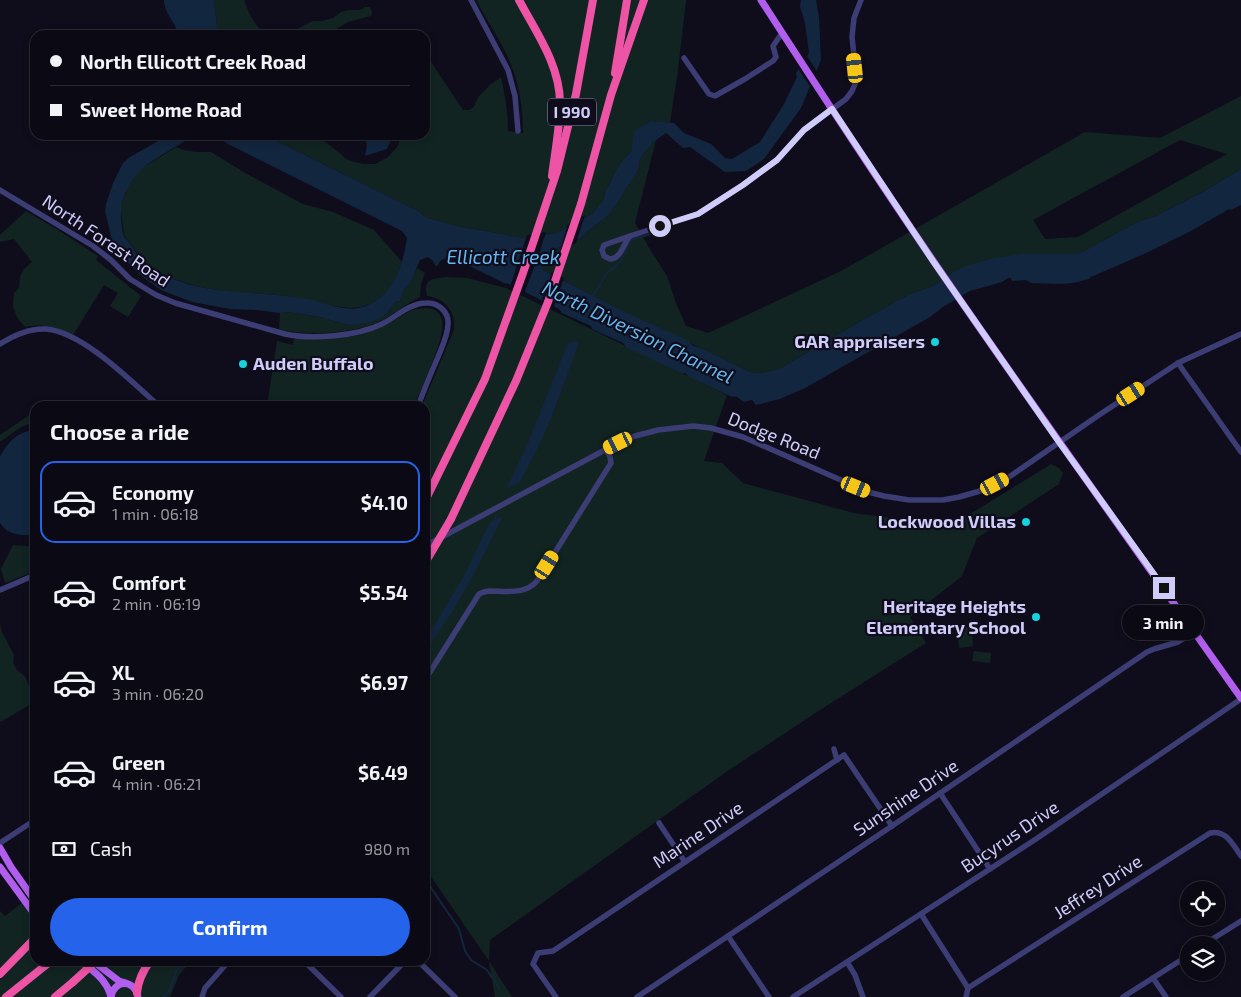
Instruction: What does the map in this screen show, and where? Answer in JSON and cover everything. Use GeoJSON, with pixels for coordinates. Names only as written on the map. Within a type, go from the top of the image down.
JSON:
{"type":"FeatureCollection","features":[{"type":"Feature","properties":{"kind":"highway"},"geometry":{"type":"LineString","coordinates":[[519,0],[553,66],[558,83],[560,102],[550,194]]}},
{"type":"Feature","properties":{"kind":"highway","name":"I 990"},"geometry":{"type":"LineString","coordinates":[[430,491],[485,378],[550,194],[576,94],[592,0]]}},
{"type":"Feature","properties":{"kind":"highway","name":"I 990"},"geometry":{"type":"LineString","coordinates":[[430,555],[451,519],[516,380],[540,322],[563,258],[611,95],[627,0]]}},
{"type":"Feature","properties":{"kind":"highway"},"geometry":{"type":"LineString","coordinates":[[611,95],[644,0]]}},
{"type":"Feature","properties":{"kind":"highway"},"geometry":{"type":"LineString","coordinates":[[0,974],[30,943]]}},
{"type":"Feature","properties":{"kind":"highway"},"geometry":{"type":"LineString","coordinates":[[6,997],[45,966]]}},
{"type":"Feature","properties":{"kind":"highway"},"geometry":{"type":"LineString","coordinates":[[55,997],[90,966]]}},
{"type":"Feature","properties":{"kind":"highway"},"geometry":{"type":"LineString","coordinates":[[138,996],[141,974],[147,966]]}},
{"type":"Feature","properties":{"kind":"main road"},"geometry":{"type":"LineString","coordinates":[[761,0],[933,261],[1241,698]]}},
{"type":"Feature","properties":{"kind":"main road"},"geometry":{"type":"LineString","coordinates":[[0,848],[30,894]]}},
{"type":"Feature","properties":{"kind":"main road"},"geometry":{"type":"LineString","coordinates":[[0,867],[30,908]]}},
{"type":"Feature","properties":{"kind":"main road"},"geometry":{"type":"LineString","coordinates":[[87,966],[104,982],[111,997]]}},
{"type":"Feature","properties":{"kind":"main road"},"geometry":{"type":"LineString","coordinates":[[101,966],[118,981],[134,988],[138,996]]}},
{"type":"Feature","properties":{"kind":"main road"},"geometry":{"type":"LineString","coordinates":[[111,997],[114,988],[126,984]]}},
{"type":"Feature","properties":{"kind":"street"},"geometry":{"type":"LineString","coordinates":[[471,0],[508,70],[515,96],[518,131]]}},
{"type":"Feature","properties":{"kind":"street"},"geometry":{"type":"LineString","coordinates":[[630,236],[616,258],[610,260],[604,256],[602,250],[604,245],[630,236],[698,214],[777,160],[804,130],[846,99],[855,84],[856,75],[852,37],[854,18],[861,0]]}},
{"type":"Feature","properties":{"kind":"street"},"geometry":{"type":"LineString","coordinates":[[684,58],[704,89],[709,94],[715,96],[773,61],[776,57],[773,46],[782,33]]}},
{"type":"Feature","properties":{"kind":"street","name":"North Forest Road"},"geometry":{"type":"LineString","coordinates":[[0,190],[102,252],[134,282],[162,298],[187,307],[284,334],[313,337],[353,332],[380,325],[419,304],[436,305],[445,312],[448,325],[420,401]]}},
{"type":"Feature","properties":{"kind":"street"},"geometry":{"type":"LineString","coordinates":[[0,344],[22,332],[31,330],[46,329],[63,333],[108,361],[153,401]]}},
{"type":"Feature","properties":{"kind":"street","name":"Dodge Road"},"geometry":{"type":"LineString","coordinates":[[430,543],[606,449],[634,436],[675,427],[693,426],[726,431],[868,492],[894,498],[926,501],[959,497],[980,491],[1020,470],[1178,363],[1241,334]]}},
{"type":"Feature","properties":{"kind":"street"},"geometry":{"type":"LineString","coordinates":[[1178,363],[1241,452]]}},
{"type":"Feature","properties":{"kind":"street"},"geometry":{"type":"LineString","coordinates":[[430,672],[480,594],[489,591],[527,590],[537,581],[610,463],[610,457],[606,449]]}},
{"type":"Feature","properties":{"kind":"street"},"geometry":{"type":"LineString","coordinates":[[0,590],[30,577]]}},
{"type":"Feature","properties":{"kind":"street","name":"Sunshine Drive"},"geometry":{"type":"LineString","coordinates":[[637,997],[1147,652],[1178,642],[1194,632]]}},
{"type":"Feature","properties":{"kind":"street","name":"Bucyrus Drive"},"geometry":{"type":"LineString","coordinates":[[793,997],[990,869],[1241,698]]}},
{"type":"Feature","properties":{"kind":"street"},"geometry":{"type":"LineString","coordinates":[[834,749],[837,760],[844,755],[892,826]]}},
{"type":"Feature","properties":{"kind":"street","name":"Marine Drive"},"geometry":{"type":"LineString","coordinates":[[556,997],[533,964],[538,953],[553,951],[837,760]]}},
{"type":"Feature","properties":{"kind":"street"},"geometry":{"type":"LineString","coordinates":[[940,793],[990,869]]}},
{"type":"Feature","properties":{"kind":"street"},"geometry":{"type":"LineString","coordinates":[[0,843],[30,823]]}},
{"type":"Feature","properties":{"kind":"street"},"geometry":{"type":"LineString","coordinates":[[659,823],[685,862]]}},
{"type":"Feature","properties":{"kind":"street","name":"Jeffrey Drive"},"geometry":{"type":"LineString","coordinates":[[968,988],[1210,833],[1218,832],[1226,836],[1241,856]]}},
{"type":"Feature","properties":{"kind":"street"},"geometry":{"type":"LineString","coordinates":[[921,914],[968,988],[966,997]]}},
{"type":"Feature","properties":{"kind":"street"},"geometry":{"type":"LineString","coordinates":[[1218,936],[1241,921]]}},
{"type":"Feature","properties":{"kind":"street"},"geometry":{"type":"LineString","coordinates":[[728,936],[769,997]]}},
{"type":"Feature","properties":{"kind":"street"},"geometry":{"type":"LineString","coordinates":[[1123,997],[1180,961]]}},
{"type":"Feature","properties":{"kind":"street"},"geometry":{"type":"LineString","coordinates":[[847,962],[855,975],[863,997]]}},
{"type":"Feature","properties":{"kind":"street"},"geometry":{"type":"LineString","coordinates":[[202,997],[205,988],[225,966]]}},
{"type":"Feature","properties":{"kind":"street"},"geometry":{"type":"LineString","coordinates":[[311,966],[342,997]]}},
{"type":"Feature","properties":{"kind":"street"},"geometry":{"type":"LineString","coordinates":[[370,997],[400,966]]}},
{"type":"Feature","properties":{"kind":"street"},"geometry":{"type":"LineString","coordinates":[[423,966],[455,997]]}},
{"type":"Feature","properties":{"kind":"street"},"geometry":{"type":"LineString","coordinates":[[1153,978],[1166,997]]}},
{"type":"Feature","properties":{"kind":"green space"},"geometry":{"type":"Polygon","coordinates":[[[214,0],[244,0],[250,15],[261,30],[217,30],[214,0]]]}},
{"type":"Feature","properties":{"kind":"green space"},"geometry":{"type":"Polygon","coordinates":[[[476,0],[686,0],[670,123],[651,121],[635,131],[631,151],[619,165],[605,192],[604,199],[592,214],[556,233],[524,238],[457,226],[425,217],[420,212],[275,140],[323,140],[348,160],[363,164],[375,164],[388,157],[398,146],[400,140],[430,140],[430,60],[463,110],[473,108],[479,96],[501,77],[508,131],[523,133],[517,81],[503,48],[476,0]]]}},
{"type":"Feature","properties":{"kind":"green space"},"geometry":{"type":"Polygon","coordinates":[[[370,7],[371,16],[348,22],[335,30],[295,30],[313,21],[333,18],[341,12],[370,7]]]}},
{"type":"Feature","properties":{"kind":"green space"},"geometry":{"type":"Polygon","coordinates":[[[1241,96],[1241,169],[1201,193],[1156,216],[1139,221],[1080,253],[953,272],[935,285],[908,295],[779,369],[762,373],[750,372],[641,320],[543,270],[541,266],[546,253],[581,238],[609,215],[638,171],[640,159],[656,140],[635,223],[667,276],[686,326],[708,333],[841,271],[1085,132],[1160,138],[1241,96]],[[1180,140],[1033,220],[1045,239],[1078,237],[1227,154],[1180,140]]]}},
{"type":"Feature","properties":{"kind":"green space"},"geometry":{"type":"Polygon","coordinates":[[[176,147],[196,152],[211,152],[303,204],[333,212],[374,230],[402,262],[390,287],[383,296],[372,303],[350,308],[287,296],[230,292],[200,287],[170,278],[145,264],[124,235],[121,204],[135,175],[141,169],[176,147]]]}},
{"type":"Feature","properties":{"kind":"green space"},"geometry":{"type":"Polygon","coordinates":[[[26,211],[98,256],[96,260],[141,296],[128,317],[110,306],[118,293],[104,285],[73,335],[49,326],[25,327],[18,319],[13,307],[14,293],[19,288],[23,270],[32,262],[14,239],[0,242],[0,235],[26,211]]]}},
{"type":"Feature","properties":{"kind":"green space"},"geometry":{"type":"Polygon","coordinates":[[[417,268],[425,273],[421,284],[420,297],[383,320],[358,329],[345,331],[305,333],[279,330],[280,313],[288,312],[320,317],[348,325],[384,316],[396,302],[400,301],[404,289],[410,284],[417,268]]]}},
{"type":"Feature","properties":{"kind":"green space"},"geometry":{"type":"Polygon","coordinates":[[[445,277],[467,278],[506,288],[727,395],[704,461],[722,463],[743,483],[854,513],[935,524],[959,521],[1051,464],[1059,468],[1063,473],[1059,484],[977,538],[962,576],[910,617],[926,643],[726,772],[490,940],[489,961],[430,875],[430,401],[424,401],[454,330],[453,317],[448,307],[439,300],[427,296],[426,285],[433,279],[445,277]]]}},
{"type":"Feature","properties":{"kind":"green space"},"geometry":{"type":"Polygon","coordinates":[[[425,308],[434,310],[439,313],[442,321],[440,339],[416,401],[268,401],[277,341],[293,345],[294,339],[320,339],[382,327],[412,310],[425,308]]]}},
{"type":"Feature","properties":{"kind":"green space"},"geometry":{"type":"Polygon","coordinates":[[[30,415],[30,424],[21,427],[0,442],[0,435],[30,415]]]}},
{"type":"Feature","properties":{"kind":"green space"},"geometry":{"type":"Polygon","coordinates":[[[13,545],[30,547],[30,573],[5,583],[1,569],[13,545]]]}},
{"type":"Feature","properties":{"kind":"green space"},"geometry":{"type":"Polygon","coordinates":[[[0,625],[14,655],[13,663],[17,670],[25,676],[30,689],[30,705],[0,722],[0,625]]]}},
{"type":"Feature","properties":{"kind":"green space"},"geometry":{"type":"Polygon","coordinates":[[[971,625],[973,646],[959,648],[957,628],[971,625]]]}},
{"type":"Feature","properties":{"kind":"green space"},"geometry":{"type":"Polygon","coordinates":[[[974,651],[991,653],[990,663],[972,661],[974,651]]]}},
{"type":"Feature","properties":{"kind":"green space"},"geometry":{"type":"Polygon","coordinates":[[[30,897],[30,966],[187,966],[179,975],[170,997],[0,997],[0,911],[5,916],[30,897]]]}},
{"type":"Feature","properties":{"kind":"green space"},"geometry":{"type":"Polygon","coordinates":[[[489,961],[512,997],[495,997],[489,961]]]}},
{"type":"Feature","properties":{"kind":"water"},"geometry":{"type":"Polygon","coordinates":[[[164,0],[214,0],[217,30],[177,30],[164,0]]]}},
{"type":"Feature","properties":{"kind":"water"},"geometry":{"type":"Polygon","coordinates":[[[801,0],[816,0],[821,60],[801,108],[764,159],[746,171],[725,172],[690,147],[683,148],[666,133],[652,143],[640,159],[638,171],[609,215],[581,238],[546,253],[542,266],[543,270],[623,311],[685,339],[694,346],[702,348],[750,372],[762,373],[779,369],[866,318],[908,295],[935,285],[953,272],[966,266],[990,259],[1020,254],[1080,253],[1139,221],[1156,216],[1201,193],[1241,169],[1241,205],[1231,210],[1229,209],[1191,231],[1089,279],[1060,284],[1031,283],[1026,280],[1012,281],[1011,278],[1008,278],[1002,282],[970,291],[930,317],[805,388],[780,399],[756,405],[752,400],[744,402],[737,397],[730,396],[689,377],[685,373],[683,374],[627,348],[623,343],[592,329],[591,326],[562,313],[559,309],[451,257],[441,260],[437,266],[428,257],[420,260],[410,284],[404,289],[400,301],[396,302],[384,316],[372,322],[348,325],[320,317],[288,312],[230,309],[192,302],[161,290],[140,275],[124,259],[112,241],[105,211],[113,183],[123,163],[160,140],[186,140],[140,171],[130,183],[122,202],[121,219],[124,236],[146,265],[175,280],[206,288],[309,299],[342,308],[362,307],[381,297],[394,280],[399,270],[407,238],[402,231],[223,140],[275,140],[420,212],[425,217],[457,226],[524,238],[556,233],[592,214],[604,199],[605,192],[619,165],[631,151],[634,131],[651,121],[674,123],[684,133],[711,144],[725,158],[732,159],[760,142],[784,104],[797,77],[796,73],[809,53],[805,23],[800,6],[801,0]]]}},
{"type":"Feature","properties":{"kind":"water"},"geometry":{"type":"Polygon","coordinates":[[[366,140],[389,140],[390,142],[387,149],[365,156],[366,140]]]}},
{"type":"Feature","properties":{"kind":"water"},"geometry":{"type":"Polygon","coordinates":[[[574,341],[579,343],[538,448],[520,482],[506,489],[527,445],[568,343],[574,341]]]}},
{"type":"Feature","properties":{"kind":"water"},"geometry":{"type":"Polygon","coordinates":[[[29,431],[30,535],[20,535],[11,533],[0,523],[0,456],[14,438],[29,431]]]}},
{"type":"Feature","properties":{"kind":"water"},"geometry":{"type":"Polygon","coordinates":[[[503,516],[475,572],[452,612],[430,645],[430,633],[465,574],[490,522],[503,516]]]}},
{"type":"Feature","properties":{"kind":"pier"},"geometry":{"type":"Polygon","coordinates":[[[805,53],[818,73],[811,88],[797,67],[805,53]]]}},
{"type":"Feature","properties":{"kind":"pier"},"geometry":{"type":"Polygon","coordinates":[[[585,215],[576,243],[560,250],[568,224],[585,215]]]}},
{"type":"Feature","properties":{"kind":"pier"},"geometry":{"type":"Polygon","coordinates":[[[546,232],[524,294],[510,287],[527,235],[546,232]]]}},
{"type":"Feature","properties":{"kind":"pier"},"geometry":{"type":"Polygon","coordinates":[[[552,272],[564,278],[553,309],[541,303],[552,272]]]}},
{"type":"Feature","properties":{"kind":"waterway","name":"North Diversion Channel"},"geometry":{"type":"LineString","coordinates":[[593,296],[607,273],[621,261],[630,240],[658,232]]}},
{"type":"Feature","properties":{"kind":"waterway"},"geometry":{"type":"LineString","coordinates":[[494,522],[496,516]]}},
{"type":"Feature","properties":{"kind":"waterway"},"geometry":{"type":"LineString","coordinates":[[430,886],[459,929],[465,951],[471,960],[487,970],[499,988]]}},
{"type":"Feature","properties":{"kind":"waterway"},"geometry":{"type":"LineString","coordinates":[[164,997],[170,990],[176,971],[180,966]]}},
{"type":"Feature","properties":{"kind":"place","name":"GAR appraisers"},"geometry":{"type":"Point","coordinates":[935,342]}},
{"type":"Feature","properties":{"kind":"place","name":"Auden Buffalo"},"geometry":{"type":"Point","coordinates":[243,364]}},
{"type":"Feature","properties":{"kind":"place","name":"Lockwood Villas"},"geometry":{"type":"Point","coordinates":[1026,522]}},
{"type":"Feature","properties":{"kind":"place","name":"Heritage Heights Elementary School"},"geometry":{"type":"Point","coordinates":[1036,617]}},
{"type":"Feature","properties":{"kind":"route"},"geometry":{"type":"LineString","coordinates":[[660,226],[698,214],[743,185],[777,160],[804,130],[832,109],[933,261],[1059,442],[1164,588]]}},
{"type":"Feature","properties":{"kind":"water label","name":"Ellicott Creek"},"geometry":{"type":"Point","coordinates":[503,257]}}]}
